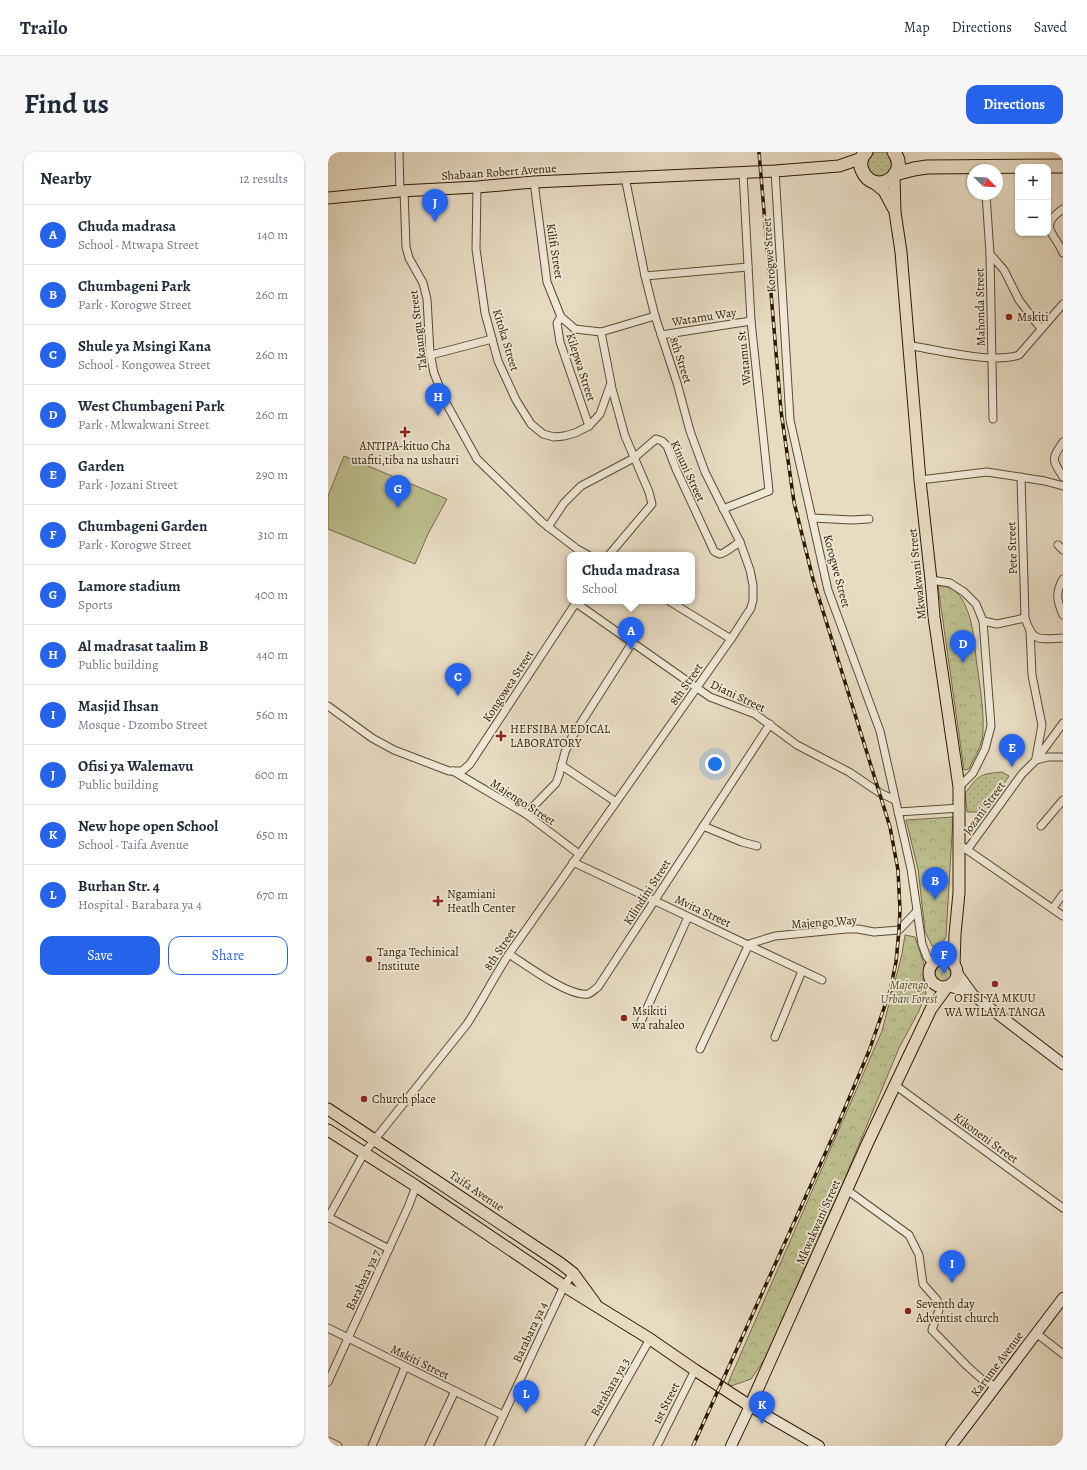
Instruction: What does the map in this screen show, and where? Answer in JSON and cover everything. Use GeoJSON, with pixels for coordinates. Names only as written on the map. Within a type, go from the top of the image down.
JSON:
{"type":"FeatureCollection","features":[{"type":"Feature","properties":{"kind":"highway"},"geometry":{"type":"LineString","coordinates":[[895,152],[908,160],[927,167]]}},
{"type":"Feature","properties":{"kind":"highway"},"geometry":{"type":"LineString","coordinates":[[895,152],[898,162],[898,168],[895,175]]}},
{"type":"Feature","properties":{"kind":"highway"},"geometry":{"type":"LineString","coordinates":[[864,154],[861,167],[870,180],[881,183],[888,181],[895,175],[914,168],[967,168]]}},
{"type":"Feature","properties":{"kind":"highway"},"geometry":{"type":"LineString","coordinates":[[1003,168],[1063,166]]}},
{"type":"Feature","properties":{"kind":"main road"},"geometry":{"type":"LineString","coordinates":[[839,166],[864,154]]}},
{"type":"Feature","properties":{"kind":"main road","name":"Shabaan Robert Avenue"},"geometry":{"type":"LineString","coordinates":[[328,198],[402,190],[477,187],[625,177],[743,173],[839,166]]}},
{"type":"Feature","properties":{"kind":"main road"},"geometry":{"type":"LineString","coordinates":[[839,166],[853,171],[870,180],[884,191],[895,212]]}},
{"type":"Feature","properties":{"kind":"main road"},"geometry":{"type":"LineString","coordinates":[[895,175],[895,212]]}},
{"type":"Feature","properties":{"kind":"main road","name":"Mkwakwani Street"},"geometry":{"type":"LineString","coordinates":[[895,212],[901,252],[920,480],[934,617],[959,787],[963,848],[955,934],[956,969]]}},
{"type":"Feature","properties":{"kind":"main road"},"geometry":{"type":"LineString","coordinates":[[930,1009],[932,981],[930,969],[937,962],[955,934]]}},
{"type":"Feature","properties":{"kind":"main road"},"geometry":{"type":"LineString","coordinates":[[937,962],[950,961],[973,995]]}},
{"type":"Feature","properties":{"kind":"main road"},"geometry":{"type":"LineString","coordinates":[[930,1009],[956,978],[956,969]]}},
{"type":"Feature","properties":{"kind":"main road"},"geometry":{"type":"LineString","coordinates":[[932,981],[936,985],[942,987],[949,986],[973,995],[1063,1064]]}},
{"type":"Feature","properties":{"kind":"main road","name":"Mkwakwani Street"},"geometry":{"type":"LineString","coordinates":[[731,1446],[930,1009]]}},
{"type":"Feature","properties":{"kind":"main road","name":"Taifa Avenue"},"geometry":{"type":"LineString","coordinates":[[328,1109],[518,1234],[573,1273],[599,1308]]}},
{"type":"Feature","properties":{"kind":"main road","name":"Taifa Avenue"},"geometry":{"type":"LineString","coordinates":[[328,1130],[416,1186],[564,1286],[650,1339],[750,1406],[819,1446]]}},
{"type":"Feature","properties":{"kind":"main road"},"geometry":{"type":"LineString","coordinates":[[509,1248],[518,1234]]}},
{"type":"Feature","properties":{"kind":"main road","name":"Karume Avenue"},"geometry":{"type":"LineString","coordinates":[[951,1446],[1063,1298]]}},
{"type":"Feature","properties":{"kind":"street","name":"Takaungu Street"},"geometry":{"type":"LineString","coordinates":[[399,152],[406,247],[409,258],[424,283],[434,373],[445,400],[476,459],[548,527],[582,552]]}},
{"type":"Feature","properties":{"kind":"street","name":"Korogwe Street"},"geometry":{"type":"LineString","coordinates":[[775,171],[790,420],[828,590],[880,731],[911,868],[916,911],[922,944],[927,957],[937,962]]}},
{"type":"Feature","properties":{"kind":"street","name":"Watamu St"},"geometry":{"type":"LineString","coordinates":[[723,509],[769,490],[752,321],[743,173]]}},
{"type":"Feature","properties":{"kind":"street","name":"8th Street"},"geometry":{"type":"LineString","coordinates":[[328,1218],[364,1153],[467,1024],[480,1004],[494,976],[731,640],[746,618],[754,600],[750,570],[740,542],[705,472],[690,431],[677,383],[655,316],[645,276],[625,177]]}},
{"type":"Feature","properties":{"kind":"street","name":"Kilifi Street"},"geometry":{"type":"LineString","coordinates":[[534,182],[547,282],[561,317],[575,330],[600,332],[655,316]]}},
{"type":"Feature","properties":{"kind":"street","name":"Kitoka Street"},"geometry":{"type":"LineString","coordinates":[[477,187],[476,249],[485,313],[498,361],[516,400],[531,424],[543,434],[554,437],[575,433],[589,426],[600,414],[611,383]]}},
{"type":"Feature","properties":{"kind":"street","name":"Mahonda Street"},"geometry":{"type":"LineString","coordinates":[[986,200],[990,254],[993,419]]}},
{"type":"Feature","properties":{"kind":"street"},"geometry":{"type":"LineString","coordinates":[[1062,249],[1050,232],[1049,227],[1054,216],[1063,209]]}},
{"type":"Feature","properties":{"kind":"street"},"geometry":{"type":"LineString","coordinates":[[990,254],[1004,270],[1019,300],[1041,329]]}},
{"type":"Feature","properties":{"kind":"street"},"geometry":{"type":"LineString","coordinates":[[645,276],[748,267]]}},
{"type":"Feature","properties":{"kind":"street"},"geometry":{"type":"LineString","coordinates":[[908,345],[942,352],[992,358],[1013,357],[1019,355],[1063,304]]}},
{"type":"Feature","properties":{"kind":"street","name":"Kilepwa Street"},"geometry":{"type":"LineString","coordinates":[[561,317],[557,323],[560,342],[589,426]]}},
{"type":"Feature","properties":{"kind":"street","name":"Watamu Way"},"geometry":{"type":"LineString","coordinates":[[661,335],[752,321]]}},
{"type":"Feature","properties":{"kind":"street"},"geometry":{"type":"LineString","coordinates":[[600,332],[611,383],[625,436],[649,492],[652,504],[611,552]]}},
{"type":"Feature","properties":{"kind":"street"},"geometry":{"type":"LineString","coordinates":[[431,355],[492,339]]}},
{"type":"Feature","properties":{"kind":"street","name":"Kinuni Street"},"geometry":{"type":"LineString","coordinates":[[548,527],[564,503],[581,486],[634,458],[656,439],[662,441],[667,446],[714,551],[719,554],[722,553],[740,542]]}},
{"type":"Feature","properties":{"kind":"street"},"geometry":{"type":"LineString","coordinates":[[1063,442],[1054,458],[1054,462],[1063,477]]}},
{"type":"Feature","properties":{"kind":"street"},"geometry":{"type":"LineString","coordinates":[[920,480],[987,472],[1045,481],[1063,486]]}},
{"type":"Feature","properties":{"kind":"street","name":"Pete Street"},"geometry":{"type":"LineString","coordinates":[[1022,477],[1026,618],[1030,630]]}},
{"type":"Feature","properties":{"kind":"street"},"geometry":{"type":"LineString","coordinates":[[812,518],[852,520],[869,519]]}},
{"type":"Feature","properties":{"kind":"street"},"geometry":{"type":"LineString","coordinates":[[1063,579],[1058,588],[1058,603],[1063,615]]}},
{"type":"Feature","properties":{"kind":"street"},"geometry":{"type":"LineString","coordinates":[[931,580],[950,583],[964,592],[976,604],[983,621],[991,726],[985,749],[973,773],[959,787]]}},
{"type":"Feature","properties":{"kind":"street","name":"Kongowea Street"},"geometry":{"type":"LineString","coordinates":[[451,771],[462,771],[470,764],[576,604]]}},
{"type":"Feature","properties":{"kind":"street","name":"Diani Street"},"geometry":{"type":"LineString","coordinates":[[580,604],[696,688],[710,696],[755,714],[797,745],[849,772],[880,794],[896,800]]}},
{"type":"Feature","properties":{"kind":"street"},"geometry":{"type":"LineString","coordinates":[[674,604],[731,640]]}},
{"type":"Feature","properties":{"kind":"street"},"geometry":{"type":"LineString","coordinates":[[983,621],[997,624],[1026,618]]}},
{"type":"Feature","properties":{"kind":"street"},"geometry":{"type":"LineString","coordinates":[[1030,630],[1039,639],[1063,638]]}},
{"type":"Feature","properties":{"kind":"street"},"geometry":{"type":"LineString","coordinates":[[1030,630],[1032,675],[1042,725],[1036,760],[1048,757],[1063,757]]}},
{"type":"Feature","properties":{"kind":"street"},"geometry":{"type":"LineString","coordinates":[[526,814],[556,783],[565,752],[572,737],[632,643]]}},
{"type":"Feature","properties":{"kind":"street","name":"Majengo Street"},"geometry":{"type":"LineString","coordinates":[[328,706],[372,738],[394,750],[451,771],[526,814],[579,854]]}},
{"type":"Feature","properties":{"kind":"street","name":"Jozani Street"},"geometry":{"type":"LineString","coordinates":[[963,848],[1022,774],[1036,760],[1063,723]]}},
{"type":"Feature","properties":{"kind":"street","name":"Kilindini Street"},"geometry":{"type":"LineString","coordinates":[[509,954],[562,987],[577,993],[589,994],[598,987],[770,724]]}},
{"type":"Feature","properties":{"kind":"street"},"geometry":{"type":"LineString","coordinates":[[561,765],[616,802]]}},
{"type":"Feature","properties":{"kind":"street"},"geometry":{"type":"LineString","coordinates":[[1041,826],[1063,800]]}},
{"type":"Feature","properties":{"kind":"street"},"geometry":{"type":"LineString","coordinates":[[898,812],[960,808]]}},
{"type":"Feature","properties":{"kind":"street"},"geometry":{"type":"LineString","coordinates":[[703,826],[742,842],[757,846]]}},
{"type":"Feature","properties":{"kind":"street"},"geometry":{"type":"LineString","coordinates":[[963,848],[1063,916]]}},
{"type":"Feature","properties":{"kind":"street","name":"Mvita Street"},"geometry":{"type":"LineString","coordinates":[[573,862],[688,917],[749,944],[822,980]]}},
{"type":"Feature","properties":{"kind":"street"},"geometry":{"type":"LineString","coordinates":[[1053,908],[1063,894]]}},
{"type":"Feature","properties":{"kind":"street","name":"Majengo Way"},"geometry":{"type":"LineString","coordinates":[[749,944],[775,936],[846,929],[858,929],[874,932],[899,930],[916,911]]}},
{"type":"Feature","properties":{"kind":"street"},"geometry":{"type":"LineString","coordinates":[[639,1026],[688,917]]}},
{"type":"Feature","properties":{"kind":"street"},"geometry":{"type":"LineString","coordinates":[[700,1049],[749,944]]}},
{"type":"Feature","properties":{"kind":"street"},"geometry":{"type":"LineString","coordinates":[[775,1037],[802,971]]}},
{"type":"Feature","properties":{"kind":"street","name":"Kikoneni Street"},"geometry":{"type":"LineString","coordinates":[[896,1085],[1063,1208]]}},
{"type":"Feature","properties":{"kind":"street","name":"Barabara ya 7"},"geometry":{"type":"LineString","coordinates":[[328,1382],[416,1186]]}},
{"type":"Feature","properties":{"kind":"street"},"geometry":{"type":"LineString","coordinates":[[847,1190],[909,1235],[919,1255],[923,1284],[937,1300],[939,1310],[932,1330],[985,1382],[997,1386]]}},
{"type":"Feature","properties":{"kind":"street"},"geometry":{"type":"LineString","coordinates":[[328,1218],[389,1249]]}},
{"type":"Feature","properties":{"kind":"street","name":"Barabara ya 4"},"geometry":{"type":"LineString","coordinates":[[489,1446],[564,1286],[573,1273]]}},
{"type":"Feature","properties":{"kind":"street","name":"Mskiti Street"},"geometry":{"type":"LineString","coordinates":[[328,1328],[503,1415]]}},
{"type":"Feature","properties":{"kind":"street"},"geometry":{"type":"LineString","coordinates":[[1036,1333],[1063,1354]]}},
{"type":"Feature","properties":{"kind":"street","name":"Barabara ya 3"},"geometry":{"type":"LineString","coordinates":[[589,1446],[650,1339]]}},
{"type":"Feature","properties":{"kind":"street"},"geometry":{"type":"LineString","coordinates":[[372,1446],[405,1367]]}},
{"type":"Feature","properties":{"kind":"street","name":"1st Street"},"geometry":{"type":"LineString","coordinates":[[657,1446],[695,1370]]}},
{"type":"Feature","properties":{"kind":"street"},"geometry":{"type":"LineString","coordinates":[[429,1446],[455,1391]]}},
{"type":"Feature","properties":{"kind":"street"},"geometry":{"type":"LineString","coordinates":[[328,1441],[338,1446]]}},
{"type":"Feature","properties":{"kind":"green space"},"geometry":{"type":"Polygon","coordinates":[[[870,152],[889,152],[892,155],[892,169],[886,175],[878,176],[869,170],[866,160],[870,152]]]}},
{"type":"Feature","properties":{"kind":"green space"},"geometry":{"type":"Polygon","coordinates":[[[344,456],[447,499],[428,534],[415,564],[328,529],[328,496],[344,456]]]}},
{"type":"Feature","properties":{"kind":"green space"},"geometry":{"type":"Polygon","coordinates":[[[938,586],[950,588],[960,596],[970,618],[973,633],[982,698],[983,737],[969,769],[964,770],[938,586]]]}},
{"type":"Feature","properties":{"kind":"green space"},"geometry":{"type":"Polygon","coordinates":[[[1002,772],[1009,776],[987,809],[978,812],[967,812],[965,794],[973,783],[984,775],[1002,772]]]}},
{"type":"Feature","properties":{"kind":"green space"},"geometry":{"type":"Polygon","coordinates":[[[953,817],[946,937],[940,946],[932,946],[925,931],[918,869],[906,820],[953,817]]]}},
{"type":"Feature","properties":{"kind":"green space","name":"Majengo Urban Forest"},"geometry":{"type":"Polygon","coordinates":[[[905,935],[915,937],[924,964],[923,981],[926,993],[919,1011],[899,1048],[838,1195],[812,1249],[771,1350],[751,1379],[731,1386],[728,1383],[882,1031],[902,954],[905,935]]]}},
{"type":"Feature","properties":{"kind":"green space"},"geometry":{"type":"Polygon","coordinates":[[[944,965],[950,968],[953,974],[950,980],[944,983],[938,980],[935,974],[938,968],[944,965]]]}},
{"type":"Feature","properties":{"kind":"railway"},"geometry":{"type":"LineString","coordinates":[[693,1446],[834,1134],[869,1051],[890,991],[896,962],[899,930],[900,910],[898,870],[890,827],[813,579],[794,502],[781,411],[759,152]]}},
{"type":"Feature","properties":{"kind":"place","name":"Ofisi ya Walemavu"},"geometry":{"type":"Point","coordinates":[435,222]}},
{"type":"Feature","properties":{"kind":"place","name":"Mskiti"},"geometry":{"type":"Point","coordinates":[1009,317]}},
{"type":"Feature","properties":{"kind":"place","name":"Al madrasat taalim B"},"geometry":{"type":"Point","coordinates":[438,416]}},
{"type":"Feature","properties":{"kind":"place","name":"ANTIPA-kituo Cha utafiti,tiba na ushauri"},"geometry":{"type":"Point","coordinates":[405,432]}},
{"type":"Feature","properties":{"kind":"place","name":"Lamore stadium"},"geometry":{"type":"Point","coordinates":[398,508]}},
{"type":"Feature","properties":{"kind":"place","name":"Chuda madrasa"},"geometry":{"type":"Point","coordinates":[631,650]}},
{"type":"Feature","properties":{"kind":"place","name":"West Chumbageni Park"},"geometry":{"type":"Point","coordinates":[963,663]}},
{"type":"Feature","properties":{"kind":"place","name":"Shule ya Msingi Kana"},"geometry":{"type":"Point","coordinates":[458,696]}},
{"type":"Feature","properties":{"kind":"place","name":"HEFSIBA MEDICAL LABORATORY"},"geometry":{"type":"Point","coordinates":[501,736]}},
{"type":"Feature","properties":{"kind":"place","name":"Garden"},"geometry":{"type":"Point","coordinates":[1012,767]}},
{"type":"Feature","properties":{"kind":"place","name":"Chumbageni Park"},"geometry":{"type":"Point","coordinates":[935,900]}},
{"type":"Feature","properties":{"kind":"place","name":"Ngamiani Heatlh Center"},"geometry":{"type":"Point","coordinates":[438,901]}},
{"type":"Feature","properties":{"kind":"place","name":"Tanga Techinical Institute"},"geometry":{"type":"Point","coordinates":[369,959]}},
{"type":"Feature","properties":{"kind":"place","name":"Chumbageni Garden"},"geometry":{"type":"Point","coordinates":[944,974]}},
{"type":"Feature","properties":{"kind":"place","name":"OFISI YA MKUU WA WILAYA TANGA"},"geometry":{"type":"Point","coordinates":[995,984]}},
{"type":"Feature","properties":{"kind":"place","name":"Msikiti wa rahaleo"},"geometry":{"type":"Point","coordinates":[624,1018]}},
{"type":"Feature","properties":{"kind":"place","name":"Church place"},"geometry":{"type":"Point","coordinates":[364,1099]}},
{"type":"Feature","properties":{"kind":"place","name":"Masjid Ihsan"},"geometry":{"type":"Point","coordinates":[952,1283]}},
{"type":"Feature","properties":{"kind":"place","name":"Seventh day Adventist church"},"geometry":{"type":"Point","coordinates":[908,1311]}},
{"type":"Feature","properties":{"kind":"place","name":"Burhan Str. 4"},"geometry":{"type":"Point","coordinates":[526,1413]}},
{"type":"Feature","properties":{"kind":"place","name":"New hope open School"},"geometry":{"type":"Point","coordinates":[762,1424]}}]}
